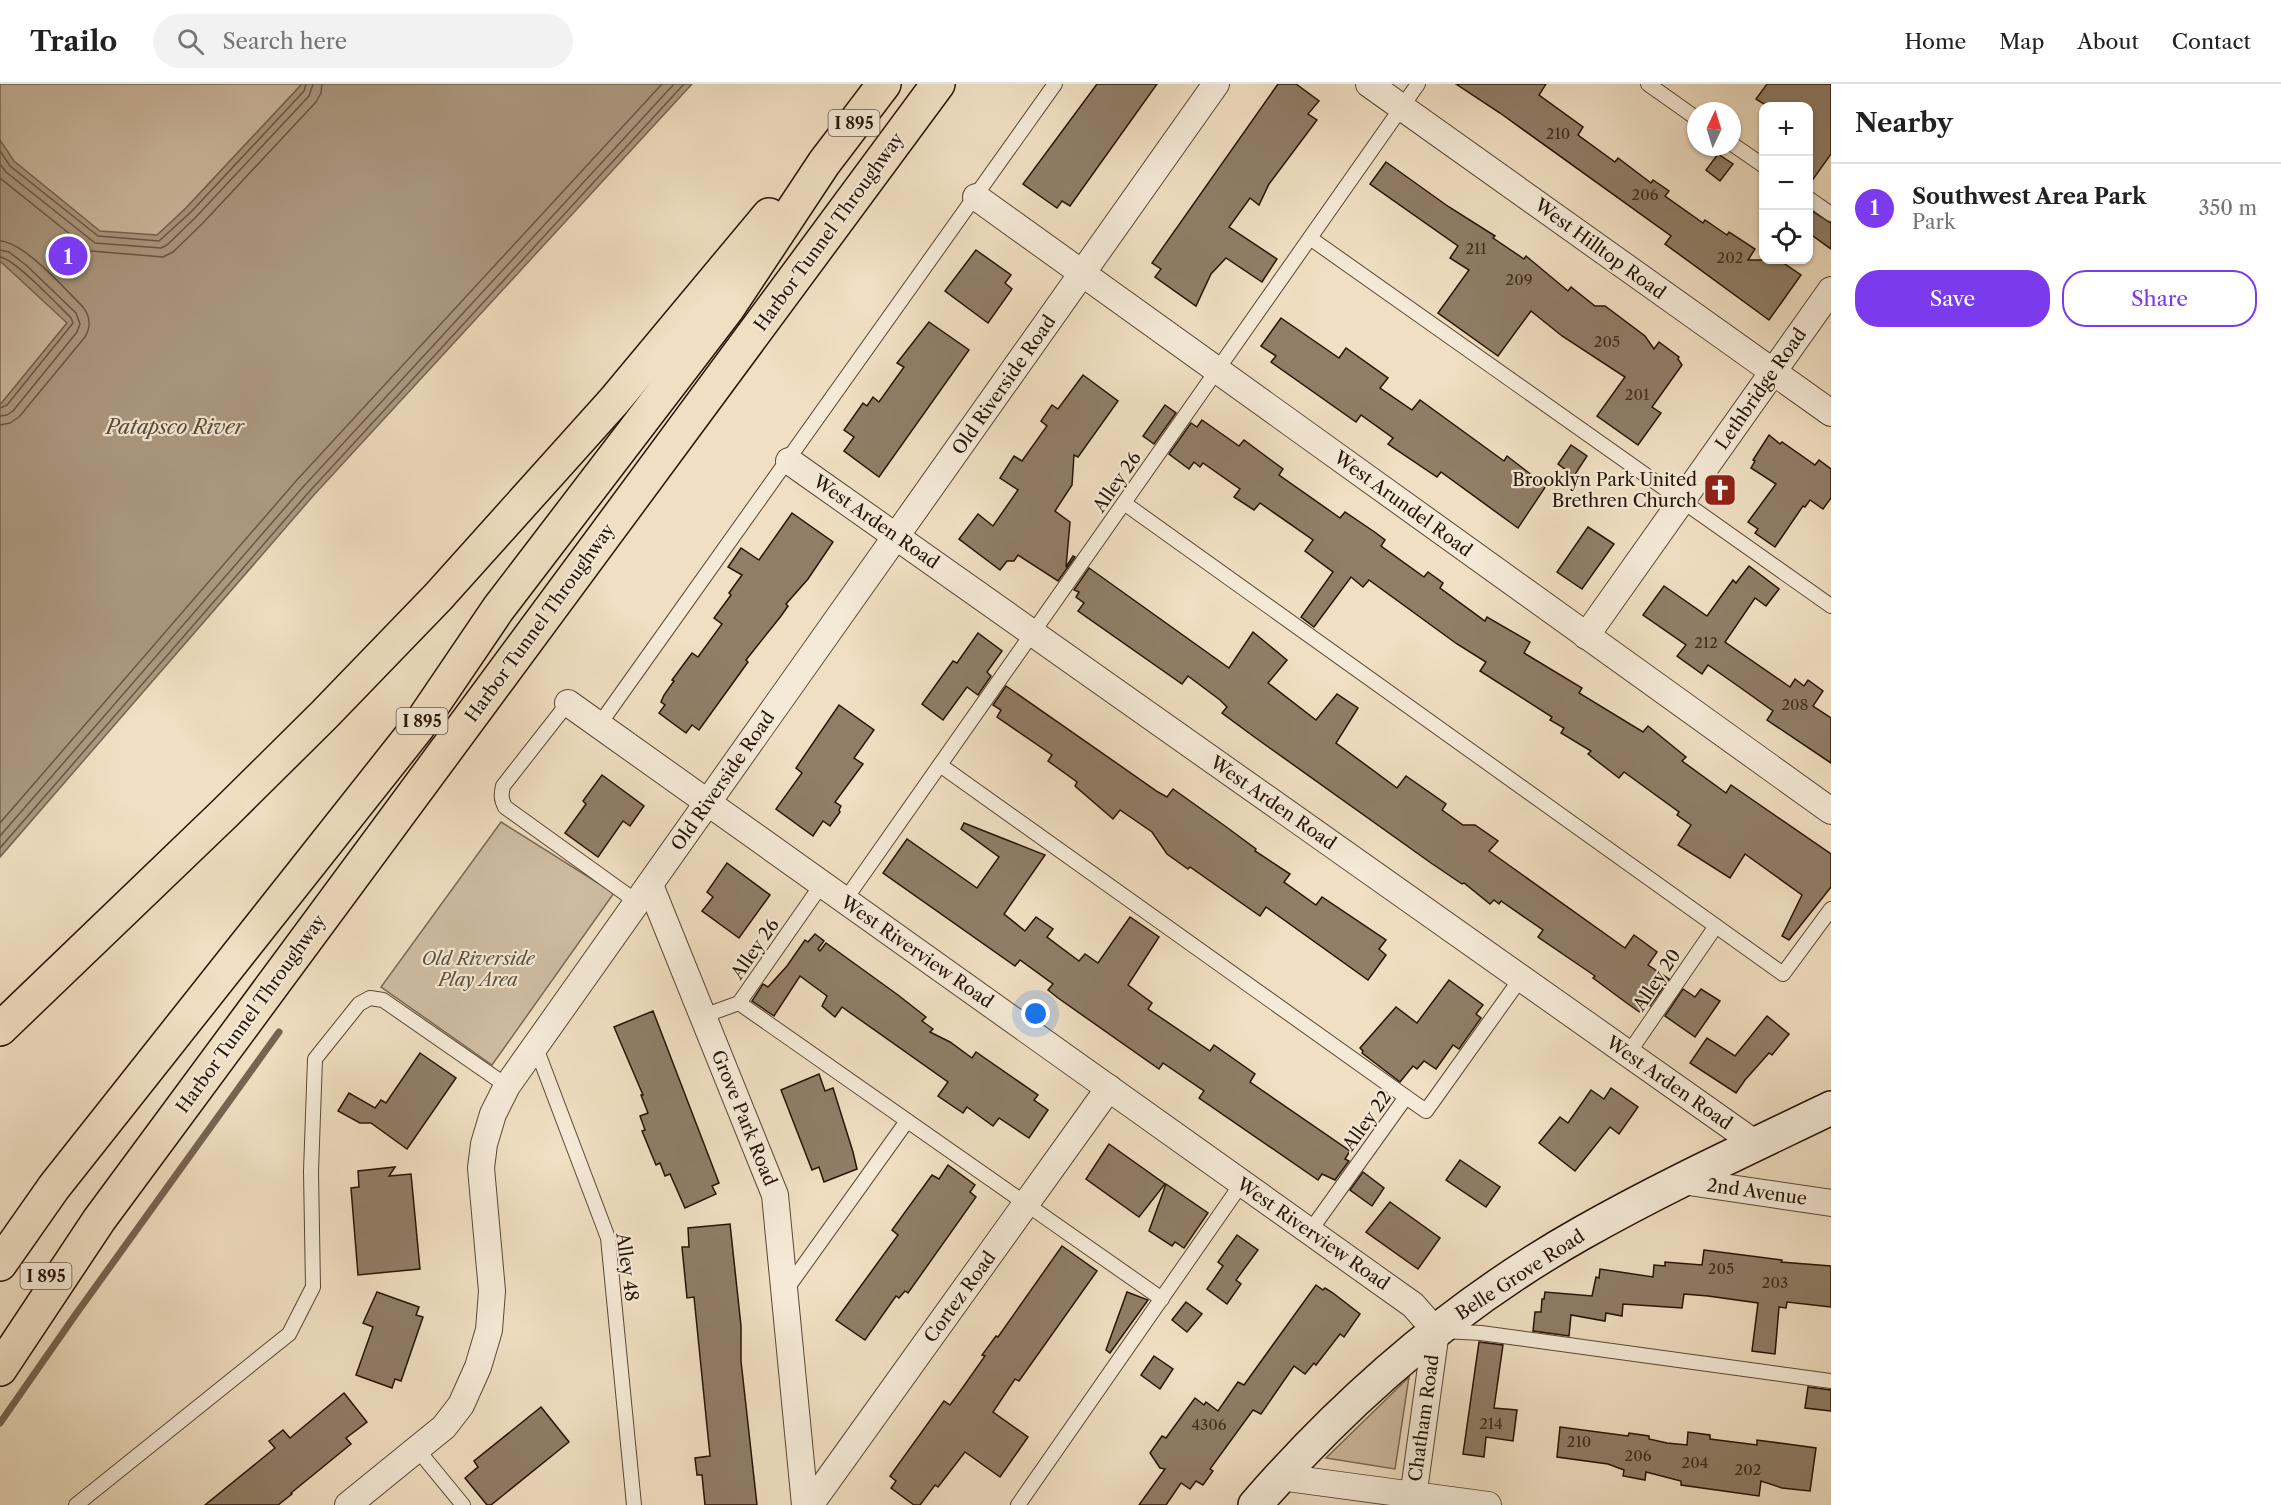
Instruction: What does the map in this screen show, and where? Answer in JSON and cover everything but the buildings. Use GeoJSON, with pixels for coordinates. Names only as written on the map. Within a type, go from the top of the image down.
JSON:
{"type":"FeatureCollection","features":[{"type":"Feature","properties":{"kind":"highway","name":"Harbor Tunnel Throughway"},"geometry":{"type":"LineString","coordinates":[[0,1264],[54,1187],[418,727],[498,609],[728,308],[825,163],[884,84]]}},
{"type":"Feature","properties":{"kind":"highway","name":"Harbor Tunnel Throughway"},"geometry":{"type":"LineString","coordinates":[[0,1369],[99,1220],[938,84]]}},
{"type":"Feature","properties":{"kind":"highway","name":"Harbor Tunnel Throughway"},"geometry":{"type":"LineString","coordinates":[[0,1029],[234,804],[438,597],[615,402],[763,221],[825,163]]}},
{"type":"Feature","properties":{"kind":"highway","name":"Harbor Tunnel Throughway"},"geometry":{"type":"LineString","coordinates":[[0,1338],[37,1285],[99,1220]]}},
{"type":"Feature","properties":{"kind":"main road","name":"Belle Grove Road"},"geometry":{"type":"LineString","coordinates":[[1255,1505],[1354,1400],[1436,1331],[1498,1286],[1582,1233],[1831,1108]]}},
{"type":"Feature","properties":{"kind":"street","name":"Old Riverside Road"},"geometry":{"type":"LineString","coordinates":[[348,1505],[444,1427],[461,1405],[478,1367],[489,1330],[492,1291],[481,1167],[483,1144],[493,1114],[507,1086],[1216,84]]}},
{"type":"Feature","properties":{"kind":"street","name":"West Hilltop Road"},"geometry":{"type":"LineString","coordinates":[[1369,84],[1831,413]]}},
{"type":"Feature","properties":{"kind":"street","name":"West Arundel Road"},"geometry":{"type":"LineString","coordinates":[[976,196],[1831,811]]}},
{"type":"Feature","properties":{"kind":"street","name":"Lethbridge Road"},"geometry":{"type":"LineString","coordinates":[[1586,636],[1831,290]]}},
{"type":"Feature","properties":{"kind":"street","name":"West Arden Road"},"geometry":{"type":"LineString","coordinates":[[789,461],[1756,1144]]}},
{"type":"Feature","properties":{"kind":"street","name":"West Riverview Road"},"geometry":{"type":"LineString","coordinates":[[568,704],[1413,1305],[1436,1331]]}},
{"type":"Feature","properties":{"kind":"street","name":"Grove Park Road"},"geometry":{"type":"LineString","coordinates":[[643,894],[703,1016],[775,1195],[805,1505]]}},
{"type":"Feature","properties":{"kind":"street","name":"Cortez Road"},"geometry":{"type":"LineString","coordinates":[[810,1505],[1109,1088]]}},
{"type":"Feature","properties":{"kind":"street","name":"2nd Avenue"},"geometry":{"type":"LineString","coordinates":[[1682,1181],[1831,1203]]}},
{"type":"Feature","properties":{"kind":"street","name":"Chatham Road"},"geometry":{"type":"LineString","coordinates":[[1413,1500],[1436,1331]]}},
{"type":"Feature","properties":{"kind":"street"},"geometry":{"type":"LineString","coordinates":[[1280,1477],[1413,1500],[1488,1505]]}},
{"type":"Feature","properties":{"kind":"lane"},"geometry":{"type":"LineString","coordinates":[[599,725],[1055,84]]}},
{"type":"Feature","properties":{"kind":"lane","name":"Alley 26"},"geometry":{"type":"LineString","coordinates":[[845,900],[1418,84]]}},
{"type":"Feature","properties":{"kind":"lane"},"geometry":{"type":"LineString","coordinates":[[1648,84],[1687,112]]}},
{"type":"Feature","properties":{"kind":"lane"},"geometry":{"type":"LineString","coordinates":[[1741,150],[1759,163]]}},
{"type":"Feature","properties":{"kind":"lane"},"geometry":{"type":"LineString","coordinates":[[1813,201],[1831,214]]}},
{"type":"Feature","properties":{"kind":"lane"},"geometry":{"type":"LineString","coordinates":[[1310,238],[1831,606]]}},
{"type":"Feature","properties":{"kind":"lane"},"geometry":{"type":"LineString","coordinates":[[1124,503],[1783,974],[1831,909]]}},
{"type":"Feature","properties":{"kind":"lane"},"geometry":{"type":"LineString","coordinates":[[568,704],[503,786],[502,802],[515,814],[643,894]]}},
{"type":"Feature","properties":{"kind":"lane"},"geometry":{"type":"LineString","coordinates":[[940,765],[1406,1097]]}},
{"type":"Feature","properties":{"kind":"lane","name":"Alley 26"},"geometry":{"type":"LineString","coordinates":[[703,1016],[739,1003],[822,884]]}},
{"type":"Feature","properties":{"kind":"lane","name":"Alley 20"},"geometry":{"type":"LineString","coordinates":[[1628,1054],[1716,926]]}},
{"type":"Feature","properties":{"kind":"lane","name":"Alley 22"},"geometry":{"type":"LineString","coordinates":[[1310,1231],[1406,1097],[1426,1111],[1521,978]]}},
{"type":"Feature","properties":{"kind":"lane"},"geometry":{"type":"LineString","coordinates":[[76,1505],[289,1334],[313,1287],[311,1171],[315,1059],[359,1004],[370,998],[383,1000],[507,1086]]}},
{"type":"Feature","properties":{"kind":"lane"},"geometry":{"type":"LineString","coordinates":[[739,1003],[1162,1299]]}},
{"type":"Feature","properties":{"kind":"lane","name":"Alley 48"},"geometry":{"type":"LineString","coordinates":[[536,1045],[608,1238],[634,1505]]}},
{"type":"Feature","properties":{"kind":"lane"},"geometry":{"type":"LineString","coordinates":[[784,1292],[907,1121]]}},
{"type":"Feature","properties":{"kind":"lane"},"geometry":{"type":"LineString","coordinates":[[1018,1505],[1242,1183]]}},
{"type":"Feature","properties":{"kind":"lane"},"geometry":{"type":"LineString","coordinates":[[1436,1331],[1481,1333],[1831,1381]]}},
{"type":"Feature","properties":{"kind":"lane"},"geometry":{"type":"LineString","coordinates":[[417,1449],[463,1505]]}},
{"type":"Feature","properties":{"kind":"green space"},"geometry":{"type":"Polygon","coordinates":[[[0,84],[302,84],[186,208],[67,323],[0,405],[0,84]]]}},
{"type":"Feature","properties":{"kind":"green space","name":"Old Riverside Play Area"},"geometry":{"type":"Polygon","coordinates":[[[501,822],[614,893],[492,1065],[381,987],[501,822]]]}},
{"type":"Feature","properties":{"kind":"green space"},"geometry":{"type":"Polygon","coordinates":[[[1409,1377],[1395,1469],[1326,1458],[1409,1377]]]}},
{"type":"Feature","properties":{"kind":"water","name":"Patapsco River"},"geometry":{"type":"Polygon","coordinates":[[[302,84],[692,84],[313,496],[0,857],[0,405],[67,323],[0,261],[0,140],[14,161],[100,231],[157,235],[186,208],[302,84]]]}},
{"type":"Feature","properties":{"kind":"waterway"},"geometry":{"type":"LineString","coordinates":[[0,1423],[279,1032]]}},
{"type":"Feature","properties":{"kind":"place","name":"Southwest Area Park"},"geometry":{"type":"Point","coordinates":[68,256]}},
{"type":"Feature","properties":{"kind":"place","name":"Brooklyn Park United Brethren Church"},"geometry":{"type":"Point","coordinates":[1720,490]}}]}
